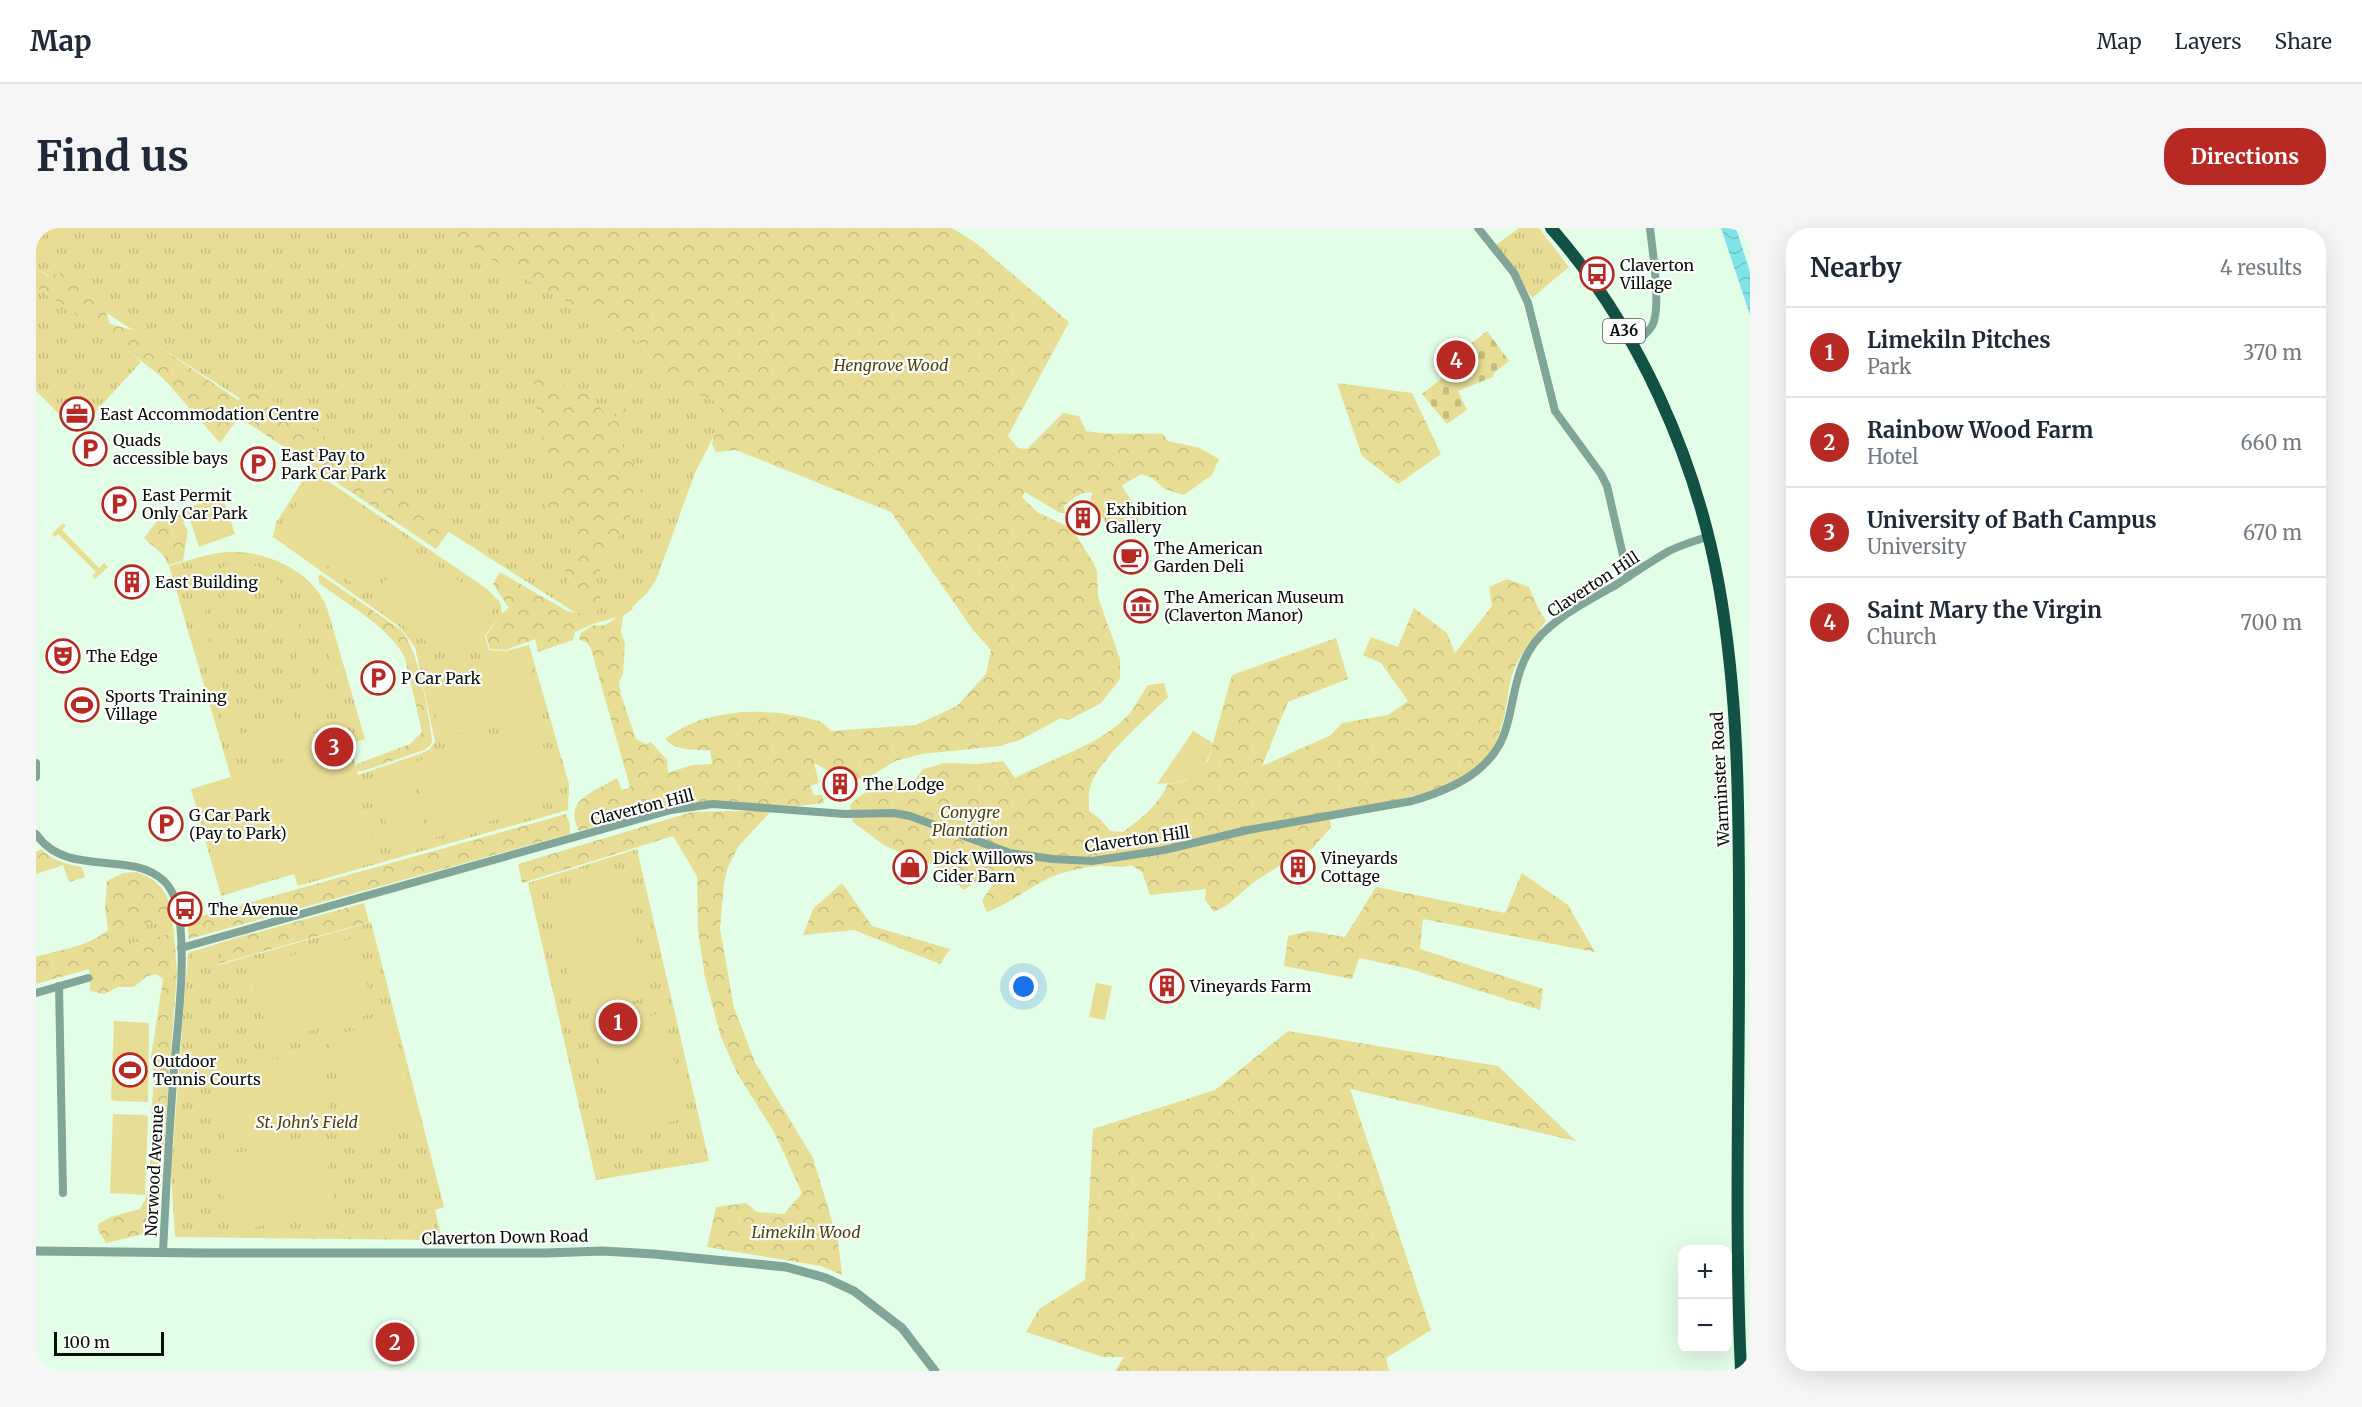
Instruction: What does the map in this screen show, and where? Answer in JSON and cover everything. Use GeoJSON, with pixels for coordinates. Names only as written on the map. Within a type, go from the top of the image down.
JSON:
{"type":"FeatureCollection","features":[{"type":"Feature","properties":{"kind":"highway","name":"Warminster Road"},"geometry":{"type":"LineString","coordinates":[[1551,228],[1592,281],[1632,345],[1654,389],[1678,446],[1707,537],[1718,585],[1727,646],[1741,867],[1737,1196],[1741,1371]]}},
{"type":"Feature","properties":{"kind":"street"},"geometry":{"type":"LineString","coordinates":[[1478,228],[1514,273],[1528,303],[1555,411],[1601,474],[1628,577]]}},
{"type":"Feature","properties":{"kind":"street"},"geometry":{"type":"LineString","coordinates":[[1632,345],[1647,332],[1654,321],[1655,268],[1650,228]]}},
{"type":"Feature","properties":{"kind":"street","name":"Claverton Hill"},"geometry":{"type":"LineString","coordinates":[[181,948],[692,806],[713,804],[845,814],[894,813],[909,816],[1010,853],[1092,861],[1164,850],[1248,830],[1412,801],[1452,787],[1479,770],[1500,744],[1507,727],[1518,673],[1530,649],[1549,628],[1669,551],[1707,537]]}},
{"type":"Feature","properties":{"kind":"street"},"geometry":{"type":"LineString","coordinates":[[36,763],[36,777]]}},
{"type":"Feature","properties":{"kind":"street","name":"Norwood Avenue"},"geometry":{"type":"LineString","coordinates":[[36,834],[44,844],[59,855],[148,871],[164,881],[177,904],[181,983],[166,1174],[163,1252]]}},
{"type":"Feature","properties":{"kind":"street"},"geometry":{"type":"LineString","coordinates":[[36,993],[88,978]]}},
{"type":"Feature","properties":{"kind":"street"},"geometry":{"type":"LineString","coordinates":[[59,986],[63,1193]]}},
{"type":"Feature","properties":{"kind":"street","name":"Claverton Down Road"},"geometry":{"type":"LineString","coordinates":[[36,1251],[546,1253],[603,1251],[786,1267],[826,1278],[854,1291],[903,1329],[935,1371]]}},
{"type":"Feature","properties":{"kind":"green space"},"geometry":{"type":"Polygon","coordinates":[[[36,228],[444,228],[502,266],[640,343],[670,384],[716,401],[721,410],[715,434],[695,473],[656,580],[647,593],[624,615],[593,624],[36,268],[36,228]]]}},
{"type":"Feature","properties":{"kind":"green space","name":"Hengrove Wood"},"geometry":{"type":"Polygon","coordinates":[[[444,228],[952,228],[976,243],[1069,322],[1008,436],[1018,448],[1027,449],[1063,413],[1079,416],[1086,431],[1163,434],[1168,441],[1200,448],[1219,459],[1212,475],[1184,495],[1165,489],[1152,478],[1141,474],[1106,495],[1084,493],[1079,495],[1064,506],[1065,513],[1060,513],[1025,492],[1022,497],[1037,512],[1071,528],[1093,562],[1097,571],[1098,597],[1120,659],[1120,679],[1101,703],[1069,720],[1061,718],[1020,740],[1000,746],[922,754],[895,761],[871,776],[856,780],[841,772],[831,772],[814,763],[819,783],[810,786],[814,795],[822,795],[824,803],[798,806],[690,802],[579,831],[575,811],[583,798],[617,778],[622,790],[630,787],[591,649],[587,643],[579,639],[581,633],[593,625],[609,623],[630,603],[633,609],[623,616],[621,632],[625,643],[623,674],[619,682],[621,695],[636,739],[646,744],[651,742],[667,760],[668,773],[692,765],[712,764],[710,750],[680,748],[665,739],[696,722],[732,713],[768,712],[803,717],[819,721],[831,731],[916,725],[957,706],[986,674],[991,650],[973,630],[891,512],[736,450],[716,452],[712,444],[721,410],[715,401],[670,384],[640,343],[502,266],[444,228]]]}},
{"type":"Feature","properties":{"kind":"green space"},"geometry":{"type":"Polygon","coordinates":[[[1519,228],[1539,228],[1569,267],[1532,298],[1496,245],[1519,228]]]}},
{"type":"Feature","properties":{"kind":"green space"},"geometry":{"type":"Polygon","coordinates":[[[36,268],[47,276],[62,273],[103,304],[110,324],[136,331],[238,400],[252,386],[453,526],[436,549],[239,417],[220,443],[163,378],[36,287],[36,268]]]}},
{"type":"Feature","properties":{"kind":"green space"},"geometry":{"type":"Polygon","coordinates":[[[36,287],[141,362],[77,432],[36,391],[36,287]]]}},
{"type":"Feature","properties":{"kind":"green space"},"geometry":{"type":"Polygon","coordinates":[[[1487,331],[1509,361],[1494,373],[1493,377],[1458,391],[1467,410],[1447,424],[1422,394],[1446,375],[1443,370],[1448,366],[1445,362],[1449,359],[1446,354],[1459,345],[1463,350],[1487,331]]]}},
{"type":"Feature","properties":{"kind":"green space"},"geometry":{"type":"Polygon","coordinates":[[[530,373],[591,394],[611,423],[622,407],[633,412],[624,426],[627,430],[618,438],[637,471],[641,493],[596,578],[601,593],[597,613],[582,606],[574,597],[564,568],[575,558],[567,499],[559,516],[558,528],[546,528],[549,491],[558,484],[563,476],[554,468],[555,456],[541,462],[532,442],[547,435],[535,403],[535,385],[530,373]]]}},
{"type":"Feature","properties":{"kind":"green space"},"geometry":{"type":"Polygon","coordinates":[[[1337,383],[1412,393],[1441,454],[1398,484],[1362,456],[1337,383]]]}},
{"type":"Feature","properties":{"kind":"green space"},"geometry":{"type":"Polygon","coordinates":[[[310,469],[486,588],[500,602],[502,613],[485,636],[489,650],[506,651],[529,645],[569,784],[568,810],[298,886],[294,874],[221,896],[191,789],[231,777],[169,566],[213,554],[242,552],[286,565],[311,583],[327,608],[365,739],[350,744],[358,775],[422,753],[430,749],[435,742],[415,647],[400,627],[273,537],[276,523],[310,469]]]}},
{"type":"Feature","properties":{"kind":"green space"},"geometry":{"type":"Polygon","coordinates":[[[316,477],[405,538],[366,593],[278,532],[316,477]]]}},
{"type":"Feature","properties":{"kind":"green space"},"geometry":{"type":"Polygon","coordinates":[[[1108,482],[1122,486],[1140,514],[1136,528],[1112,533],[1090,499],[1093,492],[1108,482]]]}},
{"type":"Feature","properties":{"kind":"green space"},"geometry":{"type":"Polygon","coordinates":[[[222,496],[235,534],[199,547],[186,508],[222,496]]]}},
{"type":"Feature","properties":{"kind":"green space"},"geometry":{"type":"Polygon","coordinates":[[[167,508],[185,518],[183,523],[188,530],[183,561],[168,565],[164,556],[144,538],[167,508]]]}},
{"type":"Feature","properties":{"kind":"green space"},"geometry":{"type":"Polygon","coordinates":[[[63,523],[66,526],[62,530],[99,568],[104,563],[108,567],[95,579],[92,576],[96,572],[58,534],[55,537],[52,534],[63,523]]]}},
{"type":"Feature","properties":{"kind":"green space"},"geometry":{"type":"Polygon","coordinates":[[[408,546],[496,606],[457,662],[370,603],[408,546]]]}},
{"type":"Feature","properties":{"kind":"green space"},"geometry":{"type":"Polygon","coordinates":[[[245,563],[262,568],[283,586],[292,602],[327,723],[317,726],[306,742],[309,750],[305,751],[302,746],[281,756],[260,756],[241,747],[225,730],[187,603],[196,600],[201,586],[215,571],[228,565],[245,563]],[[246,579],[236,580],[219,588],[209,602],[206,611],[206,630],[233,721],[241,734],[289,720],[288,715],[292,713],[301,731],[308,716],[309,699],[282,605],[271,589],[252,579],[255,603],[251,604],[246,579]]]}},
{"type":"Feature","properties":{"kind":"green space"},"geometry":{"type":"Polygon","coordinates":[[[500,572],[567,611],[582,614],[593,624],[575,632],[573,640],[538,652],[535,639],[506,650],[490,649],[486,636],[502,613],[509,608],[493,584],[500,572]]]}},
{"type":"Feature","properties":{"kind":"green space"},"geometry":{"type":"Polygon","coordinates":[[[321,575],[400,629],[407,639],[422,681],[432,739],[431,745],[424,750],[363,771],[357,771],[355,768],[357,764],[410,744],[422,732],[405,658],[398,647],[378,626],[319,583],[318,576],[321,575]]]}},
{"type":"Feature","properties":{"kind":"green space","name":"Conygre Plantation"},"geometry":{"type":"Polygon","coordinates":[[[1507,579],[1529,587],[1546,621],[1522,654],[1515,668],[1499,734],[1483,760],[1466,774],[1422,794],[1329,812],[1331,827],[1312,849],[1254,882],[1226,906],[1214,912],[1205,900],[1206,889],[1150,895],[1142,872],[1131,865],[1094,866],[1062,873],[987,912],[982,901],[994,882],[983,877],[964,890],[933,865],[885,846],[853,822],[850,805],[856,799],[879,787],[915,780],[923,769],[945,763],[979,764],[1003,761],[1015,778],[1106,734],[1131,712],[1148,685],[1164,683],[1168,697],[1113,752],[1095,776],[1090,787],[1089,811],[1110,831],[1123,832],[1149,811],[1168,784],[1185,781],[1208,761],[1232,675],[1336,638],[1348,679],[1288,702],[1262,766],[1331,735],[1342,723],[1388,715],[1408,701],[1381,663],[1363,655],[1371,637],[1398,647],[1414,608],[1447,633],[1455,653],[1492,606],[1489,587],[1507,579]]]}},
{"type":"Feature","properties":{"kind":"green space"},"geometry":{"type":"Polygon","coordinates":[[[240,586],[244,602],[214,602],[215,599],[218,600],[240,586]]]}},
{"type":"Feature","properties":{"kind":"green space"},"geometry":{"type":"Polygon","coordinates":[[[318,605],[332,650],[336,649],[339,662],[336,663],[348,704],[335,664],[331,664],[328,651],[330,650],[318,605]]]}},
{"type":"Feature","properties":{"kind":"green space"},"geometry":{"type":"Polygon","coordinates":[[[526,649],[543,710],[442,738],[425,677],[526,649]]]}},
{"type":"Feature","properties":{"kind":"green space"},"geometry":{"type":"Polygon","coordinates":[[[537,723],[559,800],[434,838],[411,763],[537,723]]]}},
{"type":"Feature","properties":{"kind":"green space"},"geometry":{"type":"Polygon","coordinates":[[[1193,731],[1213,743],[1205,763],[1200,770],[1187,779],[1157,784],[1193,731]]]}},
{"type":"Feature","properties":{"kind":"green space"},"geometry":{"type":"Polygon","coordinates":[[[343,744],[380,861],[301,883],[296,870],[223,892],[193,789],[343,744]]]}},
{"type":"Feature","properties":{"kind":"green space"},"geometry":{"type":"Polygon","coordinates":[[[409,768],[428,836],[393,846],[373,778],[409,768]]]}},
{"type":"Feature","properties":{"kind":"green space","name":"Limekiln Wood"},"geometry":{"type":"Polygon","coordinates":[[[772,810],[738,847],[728,867],[724,883],[720,928],[734,1008],[755,1062],[813,1158],[838,1241],[842,1275],[821,1266],[707,1247],[716,1207],[746,1203],[757,1212],[784,1214],[802,1193],[774,1132],[737,1073],[721,1037],[705,978],[698,930],[697,876],[673,836],[522,883],[518,864],[692,812],[772,810]]]}},
{"type":"Feature","properties":{"kind":"green space"},"geometry":{"type":"Polygon","coordinates":[[[566,814],[570,824],[570,834],[189,939],[187,920],[566,814]]]}},
{"type":"Feature","properties":{"kind":"green space"},"geometry":{"type":"Polygon","coordinates":[[[42,849],[55,859],[82,867],[85,877],[69,882],[63,865],[36,874],[36,852],[42,849]]]}},
{"type":"Feature","properties":{"kind":"green space"},"geometry":{"type":"Polygon","coordinates":[[[637,849],[709,1161],[596,1180],[528,883],[637,849]]]}},
{"type":"Feature","properties":{"kind":"green space"},"geometry":{"type":"Polygon","coordinates":[[[137,872],[153,880],[163,889],[169,902],[172,919],[118,929],[116,947],[174,933],[177,972],[158,1223],[147,1233],[106,1243],[98,1230],[98,1224],[111,1217],[140,1209],[150,1182],[154,1072],[151,1057],[163,979],[156,974],[147,976],[134,987],[118,987],[104,994],[90,991],[89,969],[36,984],[36,957],[83,944],[108,930],[105,906],[107,881],[123,873],[137,872]]]}},
{"type":"Feature","properties":{"kind":"green space"},"geometry":{"type":"Polygon","coordinates":[[[622,873],[650,997],[577,1014],[549,890],[622,873]]]}},
{"type":"Feature","properties":{"kind":"green space"},"geometry":{"type":"Polygon","coordinates":[[[1522,873],[1568,905],[1595,952],[1423,919],[1420,949],[1543,989],[1540,1010],[1410,969],[1359,958],[1352,979],[1284,966],[1288,936],[1309,931],[1345,937],[1376,887],[1505,913],[1522,873]]]}},
{"type":"Feature","properties":{"kind":"green space"},"geometry":{"type":"Polygon","coordinates":[[[842,883],[872,926],[950,949],[940,964],[854,930],[803,935],[813,909],[842,883]]]}},
{"type":"Feature","properties":{"kind":"green space"},"geometry":{"type":"Polygon","coordinates":[[[364,903],[369,922],[218,964],[229,940],[364,903]]]}},
{"type":"Feature","properties":{"kind":"green space"},"geometry":{"type":"Polygon","coordinates":[[[172,919],[174,933],[115,948],[118,929],[172,919]]]}},
{"type":"Feature","properties":{"kind":"green space","name":"St. John's Field"},"geometry":{"type":"Polygon","coordinates":[[[371,922],[444,1207],[435,1210],[442,1240],[175,1237],[171,1173],[188,953],[229,940],[218,965],[371,922]]]}},
{"type":"Feature","properties":{"kind":"green space"},"geometry":{"type":"Polygon","coordinates":[[[355,938],[375,1013],[270,1042],[250,967],[355,938]]]}},
{"type":"Feature","properties":{"kind":"green space"},"geometry":{"type":"Polygon","coordinates":[[[1096,983],[1112,986],[1105,1020],[1089,1017],[1096,983]]]}},
{"type":"Feature","properties":{"kind":"green space"},"geometry":{"type":"Polygon","coordinates":[[[663,1013],[687,1118],[616,1135],[591,1030],[663,1013]]]}},
{"type":"Feature","properties":{"kind":"green space"},"geometry":{"type":"Polygon","coordinates":[[[391,1019],[422,1124],[358,1143],[327,1038],[391,1019]]]}},
{"type":"Feature","properties":{"kind":"green space","name":"Outdoor Tennis Courts"},"geometry":{"type":"Polygon","coordinates":[[[114,1021],[149,1023],[148,1102],[111,1099],[114,1021]]]}},
{"type":"Feature","properties":{"kind":"green space"},"geometry":{"type":"Polygon","coordinates":[[[1288,1031],[1498,1066],[1576,1141],[1350,1089],[1431,1330],[1386,1358],[1389,1371],[1115,1371],[1124,1357],[1103,1357],[1026,1332],[1039,1309],[1085,1280],[1093,1129],[1215,1090],[1288,1031]]]}},
{"type":"Feature","properties":{"kind":"green space"},"geometry":{"type":"Polygon","coordinates":[[[318,1051],[332,1125],[226,1146],[211,1071],[318,1051]]]}},
{"type":"Feature","properties":{"kind":"green space","name":"Outdoor Tennis Courts"},"geometry":{"type":"Polygon","coordinates":[[[113,1114],[146,1115],[148,1117],[145,1195],[110,1193],[113,1114]]]}},
{"type":"Feature","properties":{"kind":"green space"},"geometry":{"type":"Polygon","coordinates":[[[322,1136],[337,1211],[230,1232],[216,1157],[322,1136]]]}},
{"type":"Feature","properties":{"kind":"water"},"geometry":{"type":"Polygon","coordinates":[[[1721,228],[1736,228],[1750,272],[1750,315],[1721,228]]]}},
{"type":"Feature","properties":{"kind":"place","name":"Claverton Village"},"geometry":{"type":"Point","coordinates":[1597,274]}},
{"type":"Feature","properties":{"kind":"place","name":"Saint Mary the Virgin"},"geometry":{"type":"Point","coordinates":[1456,360]}},
{"type":"Feature","properties":{"kind":"place","name":"East Accommodation Centre"},"geometry":{"type":"Point","coordinates":[77,414]}},
{"type":"Feature","properties":{"kind":"place","name":"Quads accessible bays"},"geometry":{"type":"Point","coordinates":[90,449]}},
{"type":"Feature","properties":{"kind":"place","name":"East Pay to Park Car Park"},"geometry":{"type":"Point","coordinates":[258,464]}},
{"type":"Feature","properties":{"kind":"place","name":"East Permit Only Car Park"},"geometry":{"type":"Point","coordinates":[119,504]}},
{"type":"Feature","properties":{"kind":"place","name":"Exhibition Gallery"},"geometry":{"type":"Point","coordinates":[1083,518]}},
{"type":"Feature","properties":{"kind":"place","name":"The American Garden Deli"},"geometry":{"type":"Point","coordinates":[1131,557]}},
{"type":"Feature","properties":{"kind":"place","name":"East Building"},"geometry":{"type":"Point","coordinates":[132,582]}},
{"type":"Feature","properties":{"kind":"place","name":"The American Museum (Claverton Manor)"},"geometry":{"type":"Point","coordinates":[1141,606]}},
{"type":"Feature","properties":{"kind":"place","name":"The Edge"},"geometry":{"type":"Point","coordinates":[63,656]}},
{"type":"Feature","properties":{"kind":"place","name":"P Car Park"},"geometry":{"type":"Point","coordinates":[378,678]}},
{"type":"Feature","properties":{"kind":"place","name":"Sports Training Village"},"geometry":{"type":"Point","coordinates":[82,705]}},
{"type":"Feature","properties":{"kind":"place","name":"University of Bath Campus"},"geometry":{"type":"Point","coordinates":[334,747]}},
{"type":"Feature","properties":{"kind":"place","name":"The Lodge"},"geometry":{"type":"Point","coordinates":[840,784]}},
{"type":"Feature","properties":{"kind":"place","name":"G Car Park (Pay to Park)"},"geometry":{"type":"Point","coordinates":[166,824]}},
{"type":"Feature","properties":{"kind":"place","name":"Dick Willows Cider Barn"},"geometry":{"type":"Point","coordinates":[910,867]}},
{"type":"Feature","properties":{"kind":"place","name":"Vineyards Cottage"},"geometry":{"type":"Point","coordinates":[1298,867]}},
{"type":"Feature","properties":{"kind":"place","name":"The Avenue"},"geometry":{"type":"Point","coordinates":[185,909]}},
{"type":"Feature","properties":{"kind":"place","name":"Vineyards Farm"},"geometry":{"type":"Point","coordinates":[1167,986]}},
{"type":"Feature","properties":{"kind":"place","name":"Limekiln Pitches"},"geometry":{"type":"Point","coordinates":[618,1022]}},
{"type":"Feature","properties":{"kind":"place","name":"Outdoor Tennis Courts"},"geometry":{"type":"Point","coordinates":[130,1070]}},
{"type":"Feature","properties":{"kind":"place","name":"Rainbow Wood Farm"},"geometry":{"type":"Point","coordinates":[395,1342]}}]}
